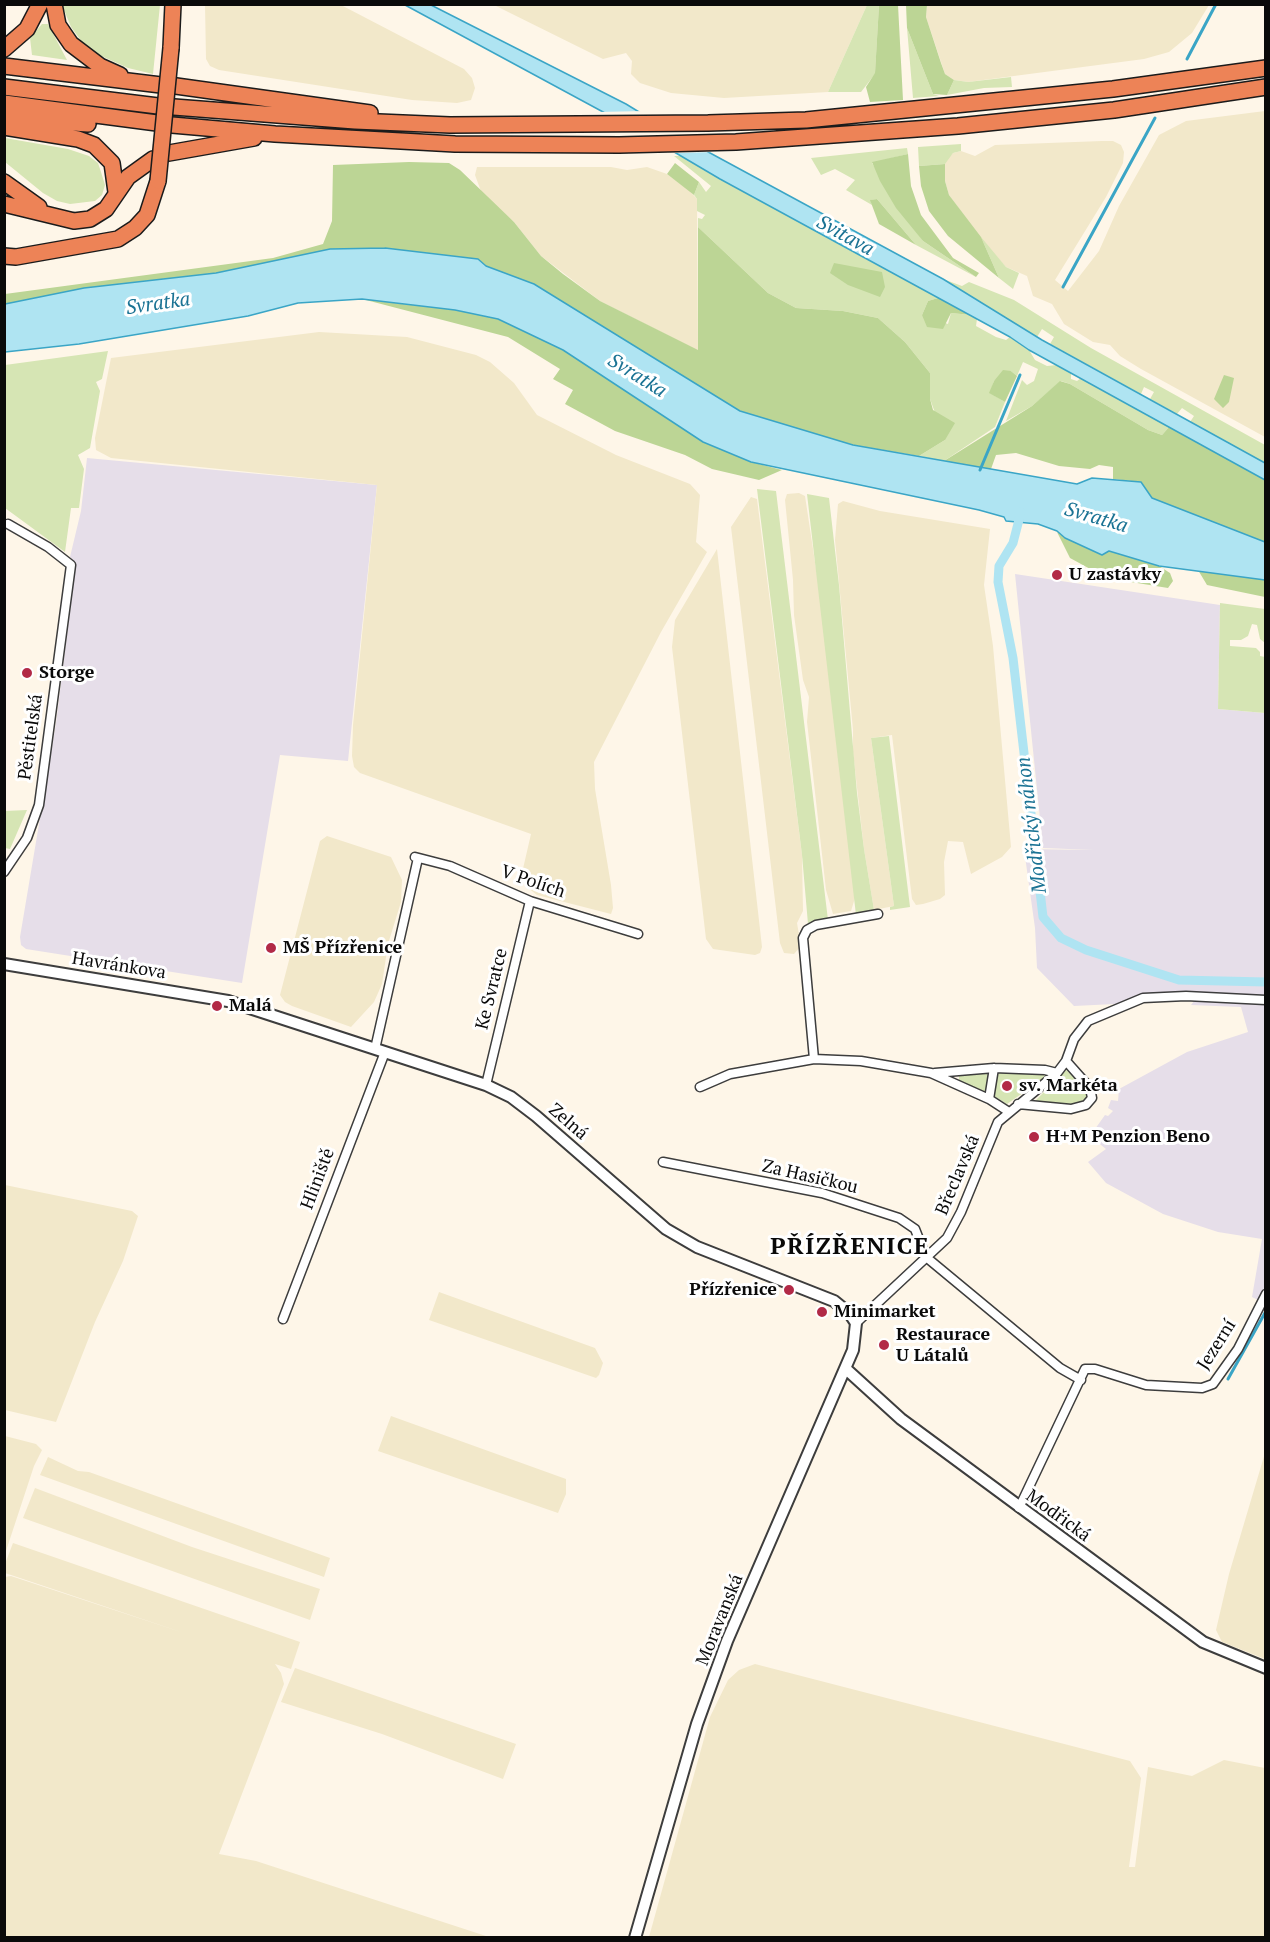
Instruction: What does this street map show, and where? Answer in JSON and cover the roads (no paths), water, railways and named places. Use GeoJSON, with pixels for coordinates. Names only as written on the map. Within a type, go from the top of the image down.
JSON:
{"type":"FeatureCollection","features":[{"type":"Feature","properties":{"kind":"highway"},"geometry":{"type":"LineString","coordinates":[[4,49],[27,29],[40,4]]}},
{"type":"Feature","properties":{"kind":"highway"},"geometry":{"type":"LineString","coordinates":[[54,4],[58,25],[79,51],[108,70],[163,85]]}},
{"type":"Feature","properties":{"kind":"highway"},"geometry":{"type":"LineString","coordinates":[[4,256],[16,257],[118,239],[135,228],[147,215],[158,181],[173,4]]}},
{"type":"Feature","properties":{"kind":"highway"},"geometry":{"type":"LineString","coordinates":[[4,66],[450,124]]}},
{"type":"Feature","properties":{"kind":"highway"},"geometry":{"type":"LineString","coordinates":[[4,87],[166,107],[355,121],[589,125],[806,120],[1113,88],[1266,68]]}},
{"type":"Feature","properties":{"kind":"highway"},"geometry":{"type":"LineString","coordinates":[[4,118],[455,144],[619,145],[736,142],[958,126],[1114,110],[1266,87]]}},
{"type":"Feature","properties":{"kind":"highway"},"geometry":{"type":"LineString","coordinates":[[4,104],[162,126]]}},
{"type":"Feature","properties":{"kind":"highway"},"geometry":{"type":"LineString","coordinates":[[4,127],[78,139],[93,145],[112,163],[116,192]]}},
{"type":"Feature","properties":{"kind":"highway"},"geometry":{"type":"LineString","coordinates":[[169,153],[275,134]]}},
{"type":"Feature","properties":{"kind":"highway"},"geometry":{"type":"LineString","coordinates":[[4,204],[74,221],[90,219],[105,209],[116,192],[135,171],[153,159]]}},
{"type":"Feature","properties":{"kind":"highway"},"geometry":{"type":"LineString","coordinates":[[4,182],[47,213]]}},
{"type":"Feature","properties":{"kind":"street","name":"Pěstitelská"},"geometry":{"type":"LineString","coordinates":[[4,872],[27,838],[39,805],[71,565],[48,547],[8,524]]}},
{"type":"Feature","properties":{"kind":"street","name":"V Polích"},"geometry":{"type":"LineString","coordinates":[[380,1051],[416,857],[450,866],[531,901],[638,934]]}},
{"type":"Feature","properties":{"kind":"street","name":"Ke Svratce"},"geometry":{"type":"LineString","coordinates":[[486,1085],[531,901]]}},
{"type":"Feature","properties":{"kind":"street"},"geometry":{"type":"LineString","coordinates":[[814,1059],[803,938],[807,930],[816,925],[878,914]]}},
{"type":"Feature","properties":{"kind":"street","name":"Havránkova"},"geometry":{"type":"LineString","coordinates":[[4,964],[228,1001]]}},
{"type":"Feature","properties":{"kind":"street","name":"Břeclavská"},"geometry":{"type":"LineString","coordinates":[[856,1323],[950,1234],[998,1122],[1057,1073],[1066,1061],[1074,1039],[1089,1021],[1143,998],[1186,996],[1266,1000]]}},
{"type":"Feature","properties":{"kind":"street","name":"Zelná"},"geometry":{"type":"LineString","coordinates":[[228,1001],[486,1085],[511,1097],[666,1229],[697,1247],[834,1301],[846,1309],[856,1323]]}},
{"type":"Feature","properties":{"kind":"street","name":"Hliniště"},"geometry":{"type":"LineString","coordinates":[[283,1319],[380,1051]]}},
{"type":"Feature","properties":{"kind":"street"},"geometry":{"type":"LineString","coordinates":[[700,1087],[730,1074],[814,1059],[889,1064],[931,1073],[989,1099],[1009,1112]]}},
{"type":"Feature","properties":{"kind":"street"},"geometry":{"type":"LineString","coordinates":[[1018,1104],[1071,1109],[1086,1105],[1092,1098],[1090,1088],[1066,1061]]}},
{"type":"Feature","properties":{"kind":"street"},"geometry":{"type":"LineString","coordinates":[[931,1073],[994,1068],[1045,1070],[1057,1073]]}},
{"type":"Feature","properties":{"kind":"street"},"geometry":{"type":"LineString","coordinates":[[989,1099],[994,1068]]}},
{"type":"Feature","properties":{"kind":"street","name":"Za Hasičkou"},"geometry":{"type":"LineString","coordinates":[[663,1162],[822,1193],[899,1218],[915,1229],[926,1257]]}},
{"type":"Feature","properties":{"kind":"street"},"geometry":{"type":"LineString","coordinates":[[926,1257],[1060,1368],[1081,1380],[1019,1508]]}},
{"type":"Feature","properties":{"kind":"street","name":"Jezerní"},"geometry":{"type":"LineString","coordinates":[[1081,1380],[1085,1369],[1095,1369],[1146,1385],[1202,1388],[1213,1384],[1238,1349],[1266,1294]]}},
{"type":"Feature","properties":{"kind":"street","name":"Moravanská"},"geometry":{"type":"LineString","coordinates":[[634,1938],[697,1724],[727,1641],[846,1369],[853,1350],[856,1323]]}},
{"type":"Feature","properties":{"kind":"street","name":"Modřická"},"geometry":{"type":"LineString","coordinates":[[846,1369],[901,1419],[1203,1642],[1266,1668]]}},
{"type":"Feature","properties":{"kind":"water","name":"Svitava"},"geometry":{"type":"Polygon","coordinates":[[[405,5],[431,5],[626,104],[675,134],[943,279],[1042,340],[1265,463],[1265,480],[1029,350],[1010,337],[720,179],[642,133],[405,5]]]}},
{"type":"Feature","properties":{"kind":"water","name":"Svratka"},"geometry":{"type":"Polygon","coordinates":[[[385,248],[478,259],[486,266],[534,284],[740,411],[853,445],[1077,484],[1092,478],[1141,482],[1152,498],[1265,542],[1265,580],[1159,566],[1109,551],[1102,555],[1065,538],[1057,531],[1038,524],[1006,521],[1004,517],[979,510],[751,462],[703,442],[563,350],[498,319],[455,310],[362,299],[298,303],[248,316],[79,344],[5,352],[5,304],[84,288],[216,273],[330,249],[385,248]]]}},
{"type":"Feature","properties":{"kind":"waterway"},"geometry":{"type":"LineString","coordinates":[[1187,59],[1216,4]]}},
{"type":"Feature","properties":{"kind":"waterway"},"geometry":{"type":"LineString","coordinates":[[1063,287],[1155,118]]}},
{"type":"Feature","properties":{"kind":"waterway"},"geometry":{"type":"LineString","coordinates":[[980,470],[1020,375]]}},
{"type":"Feature","properties":{"kind":"waterway","name":"Modřický náhon"},"geometry":{"type":"LineString","coordinates":[[1021,512],[1013,543],[999,566],[998,582],[1013,658],[1043,917],[1061,938],[1086,950],[1179,980],[1266,982]]}},
{"type":"Feature","properties":{"kind":"waterway"},"geometry":{"type":"LineString","coordinates":[[1228,1379],[1266,1311]]}},
{"type":"Feature","properties":{"kind":"place","name":"U zastávky"},"geometry":{"type":"Point","coordinates":[1057,575]}},
{"type":"Feature","properties":{"kind":"place","name":"Storge"},"geometry":{"type":"Point","coordinates":[27,673]}},
{"type":"Feature","properties":{"kind":"place","name":"MŠ Přízřenice"},"geometry":{"type":"Point","coordinates":[271,948]}},
{"type":"Feature","properties":{"kind":"place","name":"Malá"},"geometry":{"type":"Point","coordinates":[217,1006]}},
{"type":"Feature","properties":{"kind":"place","name":"sv. Markéta"},"geometry":{"type":"Point","coordinates":[1007,1086]}},
{"type":"Feature","properties":{"kind":"place","name":"H+M Penzion Beno"},"geometry":{"type":"Point","coordinates":[1034,1137]}},
{"type":"Feature","properties":{"kind":"place","name":"Přízřenice"},"geometry":{"type":"Point","coordinates":[789,1290]}},
{"type":"Feature","properties":{"kind":"place","name":"Minimarket"},"geometry":{"type":"Point","coordinates":[822,1312]}},
{"type":"Feature","properties":{"kind":"place","name":"Restaurace U Látalů"},"geometry":{"type":"Point","coordinates":[884,1345]}},
{"type":"Feature","properties":{"kind":"district","name":"PŘÍZŘENICE"},"geometry":{"type":"Point","coordinates":[850,1247]}}]}
